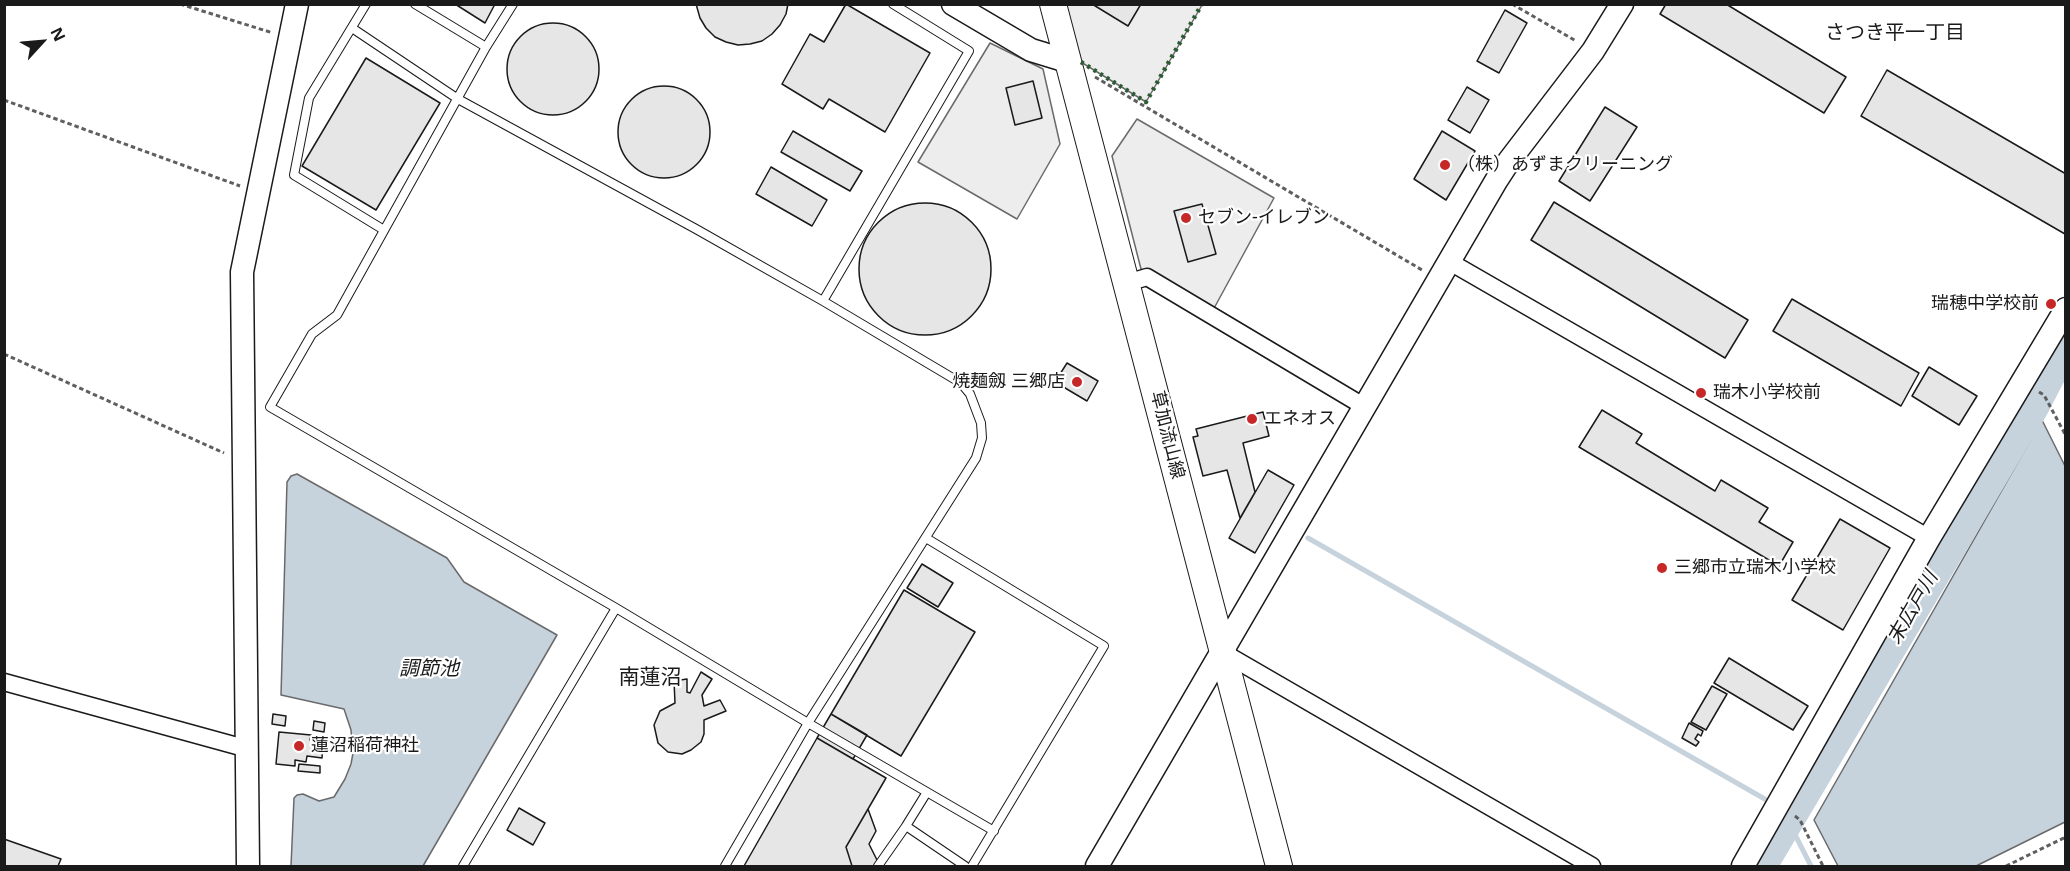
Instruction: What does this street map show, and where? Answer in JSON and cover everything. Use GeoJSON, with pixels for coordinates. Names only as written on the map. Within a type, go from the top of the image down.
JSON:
{"type":"FeatureCollection","features":[{"type":"Feature","properties":{"kind":"main road","name":"草加流山線"},"geometry":{"type":"LineString","coordinates":[[1053,4],[1279,867]]}},
{"type":"Feature","properties":{"kind":"street"},"geometry":{"type":"LineString","coordinates":[[248,867],[242,272],[297,4]]}},
{"type":"Feature","properties":{"kind":"street"},"geometry":{"type":"LineString","coordinates":[[953,4],[1031,50],[1067,61]]}},
{"type":"Feature","properties":{"kind":"street"},"geometry":{"type":"LineString","coordinates":[[1097,867],[1509,161],[1593,51],[1622,4]]}},
{"type":"Feature","properties":{"kind":"street"},"geometry":{"type":"LineString","coordinates":[[1445,271],[1929,538]]}},
{"type":"Feature","properties":{"kind":"street"},"geometry":{"type":"LineString","coordinates":[[1127,283],[1147,277],[1365,407]]}},
{"type":"Feature","properties":{"kind":"street"},"geometry":{"type":"LineString","coordinates":[[1743,867],[1929,538],[2066,309]]}},
{"type":"Feature","properties":{"kind":"street"},"geometry":{"type":"LineString","coordinates":[[1224,651],[1592,867]]}},
{"type":"Feature","properties":{"kind":"street"},"geometry":{"type":"LineString","coordinates":[[4,682],[248,749]]}},
{"type":"Feature","properties":{"kind":"lane"},"geometry":{"type":"LineString","coordinates":[[366,4],[309,98],[294,176],[384,231]]}},
{"type":"Feature","properties":{"kind":"lane"},"geometry":{"type":"LineString","coordinates":[[415,4],[486,47]]}},
{"type":"Feature","properties":{"kind":"lane"},"geometry":{"type":"LineString","coordinates":[[513,4],[486,47],[337,315],[312,334],[270,407],[994,831]]}},
{"type":"Feature","properties":{"kind":"lane"},"geometry":{"type":"LineString","coordinates":[[824,301],[969,51],[893,4]]}},
{"type":"Feature","properties":{"kind":"lane"},"geometry":{"type":"LineString","coordinates":[[352,28],[458,99],[824,301],[961,383],[970,394],[976,407],[981,423],[982,438],[976,458],[808,723],[725,867]]}},
{"type":"Feature","properties":{"kind":"lane"},"geometry":{"type":"LineString","coordinates":[[926,538],[1104,646],[972,867]]}},
{"type":"Feature","properties":{"kind":"lane"},"geometry":{"type":"LineString","coordinates":[[463,867],[616,608]]}},
{"type":"Feature","properties":{"kind":"lane"},"geometry":{"type":"LineString","coordinates":[[878,867],[927,792]]}},
{"type":"Feature","properties":{"kind":"lane"},"geometry":{"type":"LineString","coordinates":[[906,826],[965,867]]}},
{"type":"Feature","properties":{"kind":"path"},"geometry":{"type":"LineString","coordinates":[[180,4],[290,38]]}},
{"type":"Feature","properties":{"kind":"path"},"geometry":{"type":"LineString","coordinates":[[1512,4],[1593,51]]}},
{"type":"Feature","properties":{"kind":"path"},"geometry":{"type":"LineString","coordinates":[[1067,61],[1445,271]]}},
{"type":"Feature","properties":{"kind":"path"},"geometry":{"type":"LineString","coordinates":[[4,100],[259,193]]}},
{"type":"Feature","properties":{"kind":"path"},"geometry":{"type":"LineString","coordinates":[[4,354],[244,462]]}},
{"type":"Feature","properties":{"kind":"path"},"geometry":{"type":"LineString","coordinates":[[2044,395],[2066,436]]}},
{"type":"Feature","properties":{"kind":"path"},"geometry":{"type":"LineString","coordinates":[[1797,818],[1823,867]]}},
{"type":"Feature","properties":{"kind":"path"},"geometry":{"type":"LineString","coordinates":[[2006,867],[2065,837]]}},
{"type":"Feature","properties":{"kind":"shaded area"},"geometry":{"type":"Polygon","coordinates":[[[1062,5],[1202,5],[1146,102],[1076,59],[1062,5]]]}},
{"type":"Feature","properties":{"kind":"shaded area"},"geometry":{"type":"Polygon","coordinates":[[[990,43],[1043,69],[1060,144],[1017,219],[918,162],[990,43]]]}},
{"type":"Feature","properties":{"kind":"shaded area"},"geometry":{"type":"Polygon","coordinates":[[[1137,119],[1274,198],[1212,312],[1141,269],[1112,156],[1137,119]]]}},
{"type":"Feature","properties":{"kind":"water"},"geometry":{"type":"Polygon","coordinates":[[[2042,420],[2065,466],[2065,822],[1976,866],[1838,866],[1814,820],[2042,420]]]}},
{"type":"Feature","properties":{"kind":"water","name":"調節池"},"geometry":{"type":"Polygon","coordinates":[[[297,474],[447,558],[464,582],[557,635],[423,866],[291,866],[294,798],[303,794],[319,801],[334,797],[345,779],[353,753],[351,730],[344,709],[281,695],[287,482],[291,476],[297,474]]]}},
{"type":"Feature","properties":{"kind":"building"},"geometry":{"type":"Polygon","coordinates":[[[455,4],[495,4],[485,23],[455,4]]]}},
{"type":"Feature","properties":{"kind":"building"},"geometry":{"type":"Polygon","coordinates":[[[696,4],[788,4],[786,14],[772,34],[762,41],[738,45],[715,37],[700,18],[696,4]]]}},
{"type":"Feature","properties":{"kind":"building"},"geometry":{"type":"Polygon","coordinates":[[[846,4],[930,53],[885,132],[829,99],[823,109],[782,84],[810,34],[824,42],[846,4]]]}},
{"type":"Feature","properties":{"kind":"building"},"geometry":{"type":"Polygon","coordinates":[[[1092,4],[1141,4],[1128,26],[1092,4]]]}},
{"type":"Feature","properties":{"kind":"building"},"geometry":{"type":"Polygon","coordinates":[[[1666,4],[1726,4],[1846,77],[1824,113],[1660,14],[1666,4]]]}},
{"type":"Feature","properties":{"kind":"building"},"geometry":{"type":"Polygon","coordinates":[[[1505,10],[1527,23],[1499,73],[1477,61],[1505,10]]]}},
{"type":"Feature","properties":{"kind":"building"},"geometry":{"type":"Polygon","coordinates":[[[544,23],[562,23],[579,30],[592,43],[599,60],[599,78],[592,95],[579,108],[562,115],[544,115],[527,108],[514,95],[507,78],[507,60],[514,43],[527,30],[544,23]]]}},
{"type":"Feature","properties":{"kind":"building"},"geometry":{"type":"Polygon","coordinates":[[[366,58],[440,103],[376,210],[302,166],[366,58]]]}},
{"type":"Feature","properties":{"kind":"building"},"geometry":{"type":"Polygon","coordinates":[[[1887,70],[2066,174],[2065,234],[1861,116],[1887,70]]]}},
{"type":"Feature","properties":{"kind":"building"},"geometry":{"type":"Polygon","coordinates":[[[1033,81],[1042,118],[1015,125],[1006,88],[1033,81]]]}},
{"type":"Feature","properties":{"kind":"building"},"geometry":{"type":"Polygon","coordinates":[[[655,86],[673,86],[690,93],[703,106],[710,123],[710,141],[703,158],[690,171],[673,178],[655,178],[638,171],[625,158],[618,141],[618,123],[625,106],[638,93],[655,86]]]}},
{"type":"Feature","properties":{"kind":"building"},"geometry":{"type":"Polygon","coordinates":[[[1467,87],[1489,100],[1470,133],[1448,120],[1467,87]]]}},
{"type":"Feature","properties":{"kind":"building"},"geometry":{"type":"Polygon","coordinates":[[[1605,107],[1637,127],[1590,201],[1559,181],[1605,107]]]}},
{"type":"Feature","properties":{"kind":"building"},"geometry":{"type":"Polygon","coordinates":[[[793,131],[862,171],[850,191],[781,152],[793,131]]]}},
{"type":"Feature","properties":{"kind":"building","name":"（株）あずまクリーニング"},"geometry":{"type":"Polygon","coordinates":[[[1442,131],[1475,151],[1446,200],[1414,179],[1442,131]]]}},
{"type":"Feature","properties":{"kind":"building"},"geometry":{"type":"Polygon","coordinates":[[[771,167],[827,200],[812,226],[756,194],[771,167]]]}},
{"type":"Feature","properties":{"kind":"building"},"geometry":{"type":"Polygon","coordinates":[[[1554,202],[1748,320],[1725,358],[1531,240],[1554,202]]]}},
{"type":"Feature","properties":{"kind":"building"},"geometry":{"type":"Polygon","coordinates":[[[925,203],[950,208],[972,222],[986,244],[991,269],[986,294],[972,316],[950,330],[925,335],[900,330],[878,316],[864,294],[859,269],[864,244],[878,222],[900,208],[925,203]]]}},
{"type":"Feature","properties":{"kind":"building"},"geometry":{"type":"Polygon","coordinates":[[[1202,204],[1216,254],[1188,262],[1174,211],[1202,204]]]}},
{"type":"Feature","properties":{"kind":"building"},"geometry":{"type":"Polygon","coordinates":[[[1792,299],[1919,373],[1901,406],[1773,331],[1792,299]]]}},
{"type":"Feature","properties":{"kind":"building","name":"焼麺劔 三郷店"},"geometry":{"type":"Polygon","coordinates":[[[1067,363],[1098,381],[1087,401],[1055,382],[1067,363]]]}},
{"type":"Feature","properties":{"kind":"building"},"geometry":{"type":"Polygon","coordinates":[[[1929,367],[1977,396],[1959,425],[1912,396],[1929,367]]]}},
{"type":"Feature","properties":{"kind":"building"},"geometry":{"type":"Polygon","coordinates":[[[1602,410],[1642,434],[1636,443],[1715,491],[1721,480],[1768,508],[1759,522],[1793,542],[1779,566],[1579,447],[1602,410]]]}},
{"type":"Feature","properties":{"kind":"building"},"geometry":{"type":"Polygon","coordinates":[[[1263,412],[1269,436],[1243,443],[1255,492],[1240,518],[1227,470],[1203,476],[1193,437],[1198,436],[1196,429],[1263,412]]]}},
{"type":"Feature","properties":{"kind":"building"},"geometry":{"type":"Polygon","coordinates":[[[1268,470],[1294,485],[1255,553],[1229,538],[1268,470]]]}},
{"type":"Feature","properties":{"kind":"building"},"geometry":{"type":"Polygon","coordinates":[[[1840,519],[1890,548],[1843,630],[1792,600],[1840,519]]]}},
{"type":"Feature","properties":{"kind":"building"},"geometry":{"type":"Polygon","coordinates":[[[922,564],[953,583],[938,607],[907,588],[922,564]]]}},
{"type":"Feature","properties":{"kind":"building"},"geometry":{"type":"Polygon","coordinates":[[[904,590],[975,632],[901,756],[831,714],[904,590]]]}},
{"type":"Feature","properties":{"kind":"building"},"geometry":{"type":"Polygon","coordinates":[[[1729,658],[1808,706],[1793,730],[1714,683],[1729,658]]]}},
{"type":"Feature","properties":{"kind":"building"},"geometry":{"type":"Polygon","coordinates":[[[701,672],[712,679],[702,695],[704,706],[720,700],[726,711],[704,720],[704,734],[701,742],[691,750],[682,754],[668,752],[658,743],[654,725],[660,711],[675,703],[674,681],[687,679],[687,692],[690,693],[701,672]]]}},
{"type":"Feature","properties":{"kind":"building"},"geometry":{"type":"Polygon","coordinates":[[[1712,686],[1727,694],[1706,730],[1691,722],[1712,686]]]}},
{"type":"Feature","properties":{"kind":"building"},"geometry":{"type":"Polygon","coordinates":[[[273,714],[286,716],[285,726],[272,724],[273,714]]]}},
{"type":"Feature","properties":{"kind":"building"},"geometry":{"type":"Polygon","coordinates":[[[831,714],[867,735],[853,759],[817,738],[831,714]]]}},
{"type":"Feature","properties":{"kind":"building"},"geometry":{"type":"Polygon","coordinates":[[[314,721],[325,723],[324,732],[313,730],[314,721]]]}},
{"type":"Feature","properties":{"kind":"building"},"geometry":{"type":"Polygon","coordinates":[[[1689,723],[1703,731],[1701,736],[1698,734],[1695,739],[1699,742],[1696,746],[1682,738],[1689,723]]]}},
{"type":"Feature","properties":{"kind":"building"},"geometry":{"type":"Polygon","coordinates":[[[279,732],[311,735],[310,740],[323,742],[322,758],[307,756],[306,762],[295,760],[295,766],[276,764],[279,732]]]}},
{"type":"Feature","properties":{"kind":"building"},"geometry":{"type":"Polygon","coordinates":[[[817,738],[886,778],[846,847],[852,866],[744,866],[817,738]]]}},
{"type":"Feature","properties":{"kind":"building"},"geometry":{"type":"Polygon","coordinates":[[[299,764],[320,766],[320,773],[298,771],[299,764]]]}},
{"type":"Feature","properties":{"kind":"building"},"geometry":{"type":"Polygon","coordinates":[[[519,808],[545,823],[533,845],[507,830],[519,808]]]}},
{"type":"Feature","properties":{"kind":"building"},"geometry":{"type":"Polygon","coordinates":[[[868,809],[876,831],[869,844],[880,866],[852,866],[846,847],[868,809]]]}},
{"type":"Feature","properties":{"kind":"building"},"geometry":{"type":"Polygon","coordinates":[[[4,839],[61,859],[58,866],[4,866],[4,839]]]}},
{"type":"Feature","properties":{"kind":"waterway","name":"末広戸川"},"geometry":{"type":"LineString","coordinates":[[1761,866],[2066,349]]}},
{"type":"Feature","properties":{"kind":"waterway"},"geometry":{"type":"LineString","coordinates":[[1308,538],[1770,802]]}},
{"type":"Feature","properties":{"kind":"waterway"},"geometry":{"type":"LineString","coordinates":[[1788,821],[1811,866]]}},
{"type":"Feature","properties":{"kind":"hedge"},"geometry":{"type":"LineString","coordinates":[[1081,62],[1146,102],[1202,4]]}},
{"type":"Feature","properties":{"kind":"place","name":"（株）あずまクリーニング"},"geometry":{"type":"Point","coordinates":[1445,165]}},
{"type":"Feature","properties":{"kind":"place","name":"セブン-イレブン"},"geometry":{"type":"Point","coordinates":[1186,218]}},
{"type":"Feature","properties":{"kind":"place","name":"瑞穂中学校前"},"geometry":{"type":"Point","coordinates":[2051,304]}},
{"type":"Feature","properties":{"kind":"place","name":"焼麺劔 三郷店"},"geometry":{"type":"Point","coordinates":[1077,382]}},
{"type":"Feature","properties":{"kind":"place","name":"瑞木小学校前"},"geometry":{"type":"Point","coordinates":[1701,393]}},
{"type":"Feature","properties":{"kind":"place","name":"エネオス"},"geometry":{"type":"Point","coordinates":[1252,419]}},
{"type":"Feature","properties":{"kind":"place","name":"三郷市立瑞木小学校"},"geometry":{"type":"Point","coordinates":[1662,568]}},
{"type":"Feature","properties":{"kind":"place","name":"蓮沼稲荷神社"},"geometry":{"type":"Point","coordinates":[299,746]}},
{"type":"Feature","properties":{"kind":"district","name":"さつき平一丁目"},"geometry":{"type":"Point","coordinates":[1895,33]}},
{"type":"Feature","properties":{"kind":"district","name":"南蓮沼"},"geometry":{"type":"Point","coordinates":[650,678]}}]}
